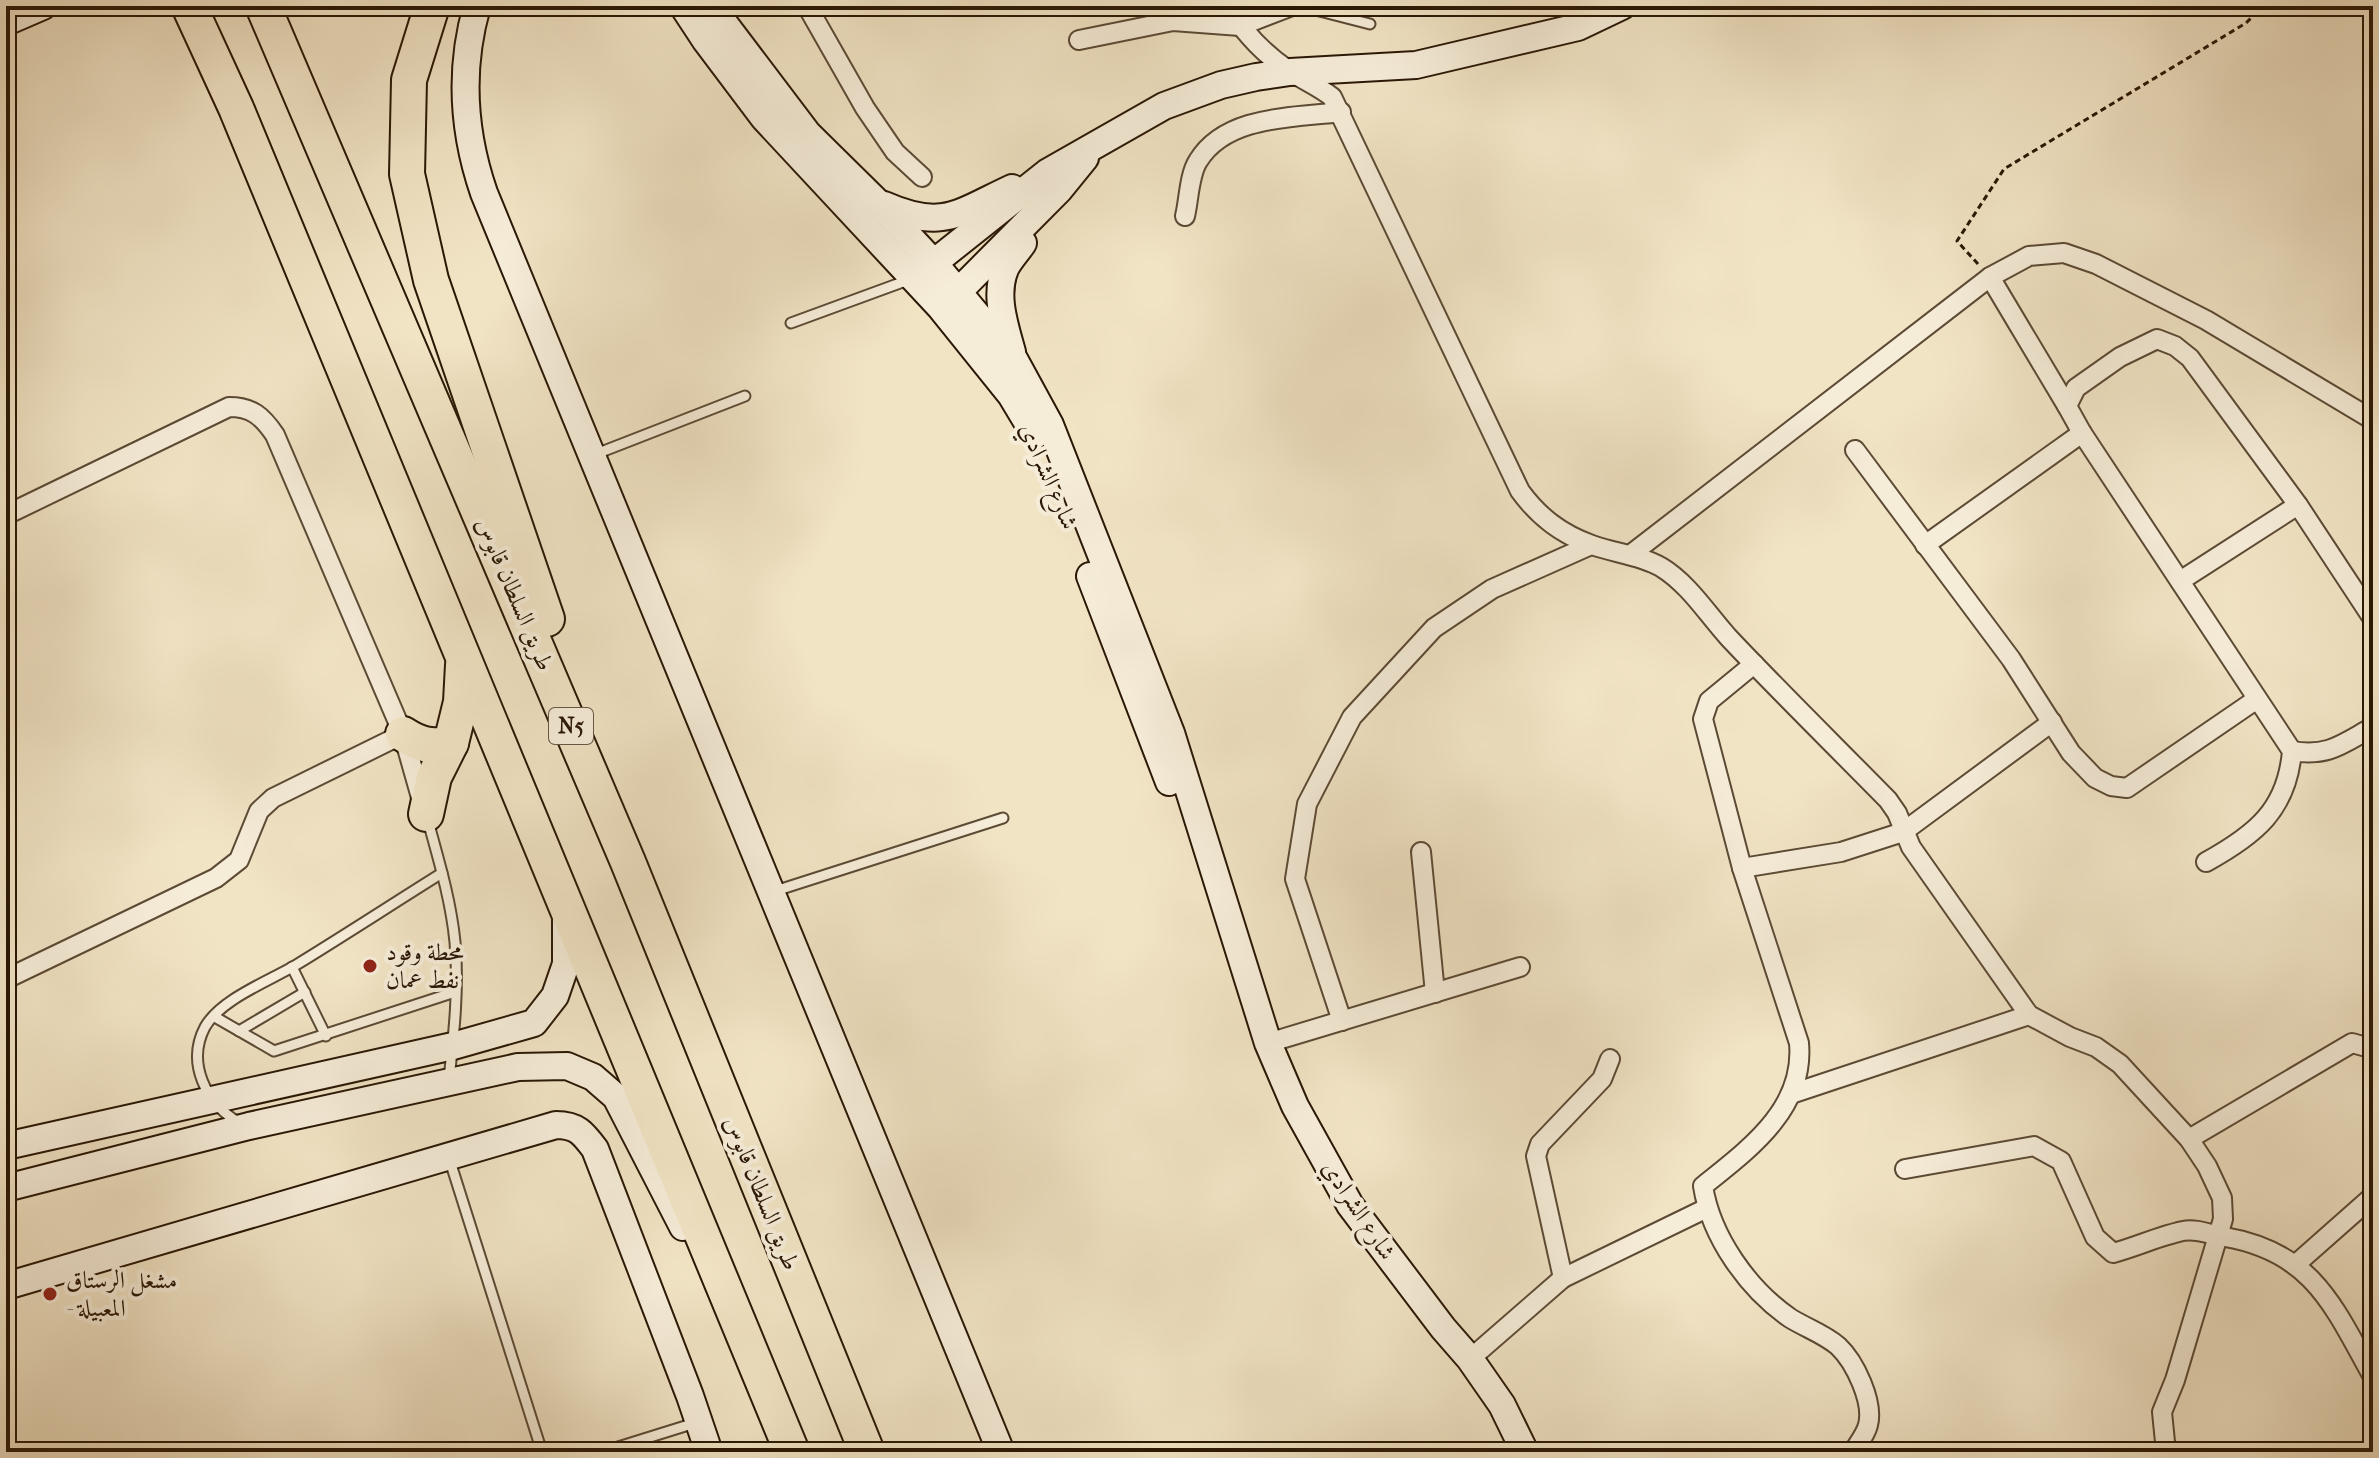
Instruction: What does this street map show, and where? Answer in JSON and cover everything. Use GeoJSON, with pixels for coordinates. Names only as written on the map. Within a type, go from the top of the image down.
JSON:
{"type":"FeatureCollection","features":[{"type":"Feature","properties":{"kind":"highway"},"geometry":{"type":"LineString","coordinates":[[181,6],[236,108]]}},
{"type":"Feature","properties":{"kind":"highway"},"geometry":{"type":"LineString","coordinates":[[189,6],[236,108],[792,1452]]}},
{"type":"Feature","properties":{"kind":"highway","name":"طريق السلطان قابوس"},"geometry":{"type":"LineString","coordinates":[[263,6],[628,862],[867,1452]]}},
{"type":"Feature","properties":{"kind":"highway"},"geometry":{"type":"LineString","coordinates":[[432,6],[409,80],[407,174],[431,280],[628,862]]}},
{"type":"Feature","properties":{"kind":"highway"},"geometry":{"type":"LineString","coordinates":[[426,814],[434,777],[451,743],[461,702],[463,657]]}},
{"type":"Feature","properties":{"kind":"highway"},"geometry":{"type":"LineString","coordinates":[[403,734],[416,742],[435,747],[451,743]]}},
{"type":"Feature","properties":{"kind":"street"},"geometry":{"type":"LineString","coordinates":[[6,22],[43,6]]}},
{"type":"Feature","properties":{"kind":"street"},"geometry":{"type":"LineString","coordinates":[[477,6],[471,25],[464,81],[468,137],[475,167],[769,893],[1001,1452]]}},
{"type":"Feature","properties":{"kind":"street","name":"شارع الشرادي"},"geometry":{"type":"LineString","coordinates":[[683,6],[714,53],[764,118],[1014,359],[1050,425],[1171,733],[1268,1043],[1295,1106],[1350,1205],[1470,1359],[1502,1405],[1525,1452]]}},
{"type":"Feature","properties":{"kind":"street","name":"شارع الشرادي"},"geometry":{"type":"LineString","coordinates":[[711,6],[808,134],[877,202],[924,270]]}},
{"type":"Feature","properties":{"kind":"street"},"geometry":{"type":"LineString","coordinates":[[807,6],[865,108],[895,152],[922,177]]}},
{"type":"Feature","properties":{"kind":"street"},"geometry":{"type":"LineString","coordinates":[[1228,6],[1240,26],[1264,52],[1332,97],[1520,491],[1533,508],[1554,527],[1591,545],[1630,555],[1662,568],[1687,590],[1754,664],[1888,800],[1911,847],[2029,1015],[2096,1047],[2120,1064],[2189,1139],[2207,1166],[2222,1198],[2223,1219],[2175,1380],[2162,1412],[2166,1452]]}},
{"type":"Feature","properties":{"kind":"street"},"geometry":{"type":"LineString","coordinates":[[1079,40],[1173,21],[1240,26],[1292,6]]}},
{"type":"Feature","properties":{"kind":"street"},"geometry":{"type":"LineString","coordinates":[[924,270],[1053,181],[1092,149],[1147,116],[1183,99],[1221,85],[1290,72],[1416,65],[1578,27],[1622,6]]}},
{"type":"Feature","properties":{"kind":"street"},"geometry":{"type":"LineString","coordinates":[[1185,216],[1196,163],[1213,141],[1245,125],[1341,112]]}},
{"type":"Feature","properties":{"kind":"street"},"geometry":{"type":"LineString","coordinates":[[877,202],[915,217],[944,219],[1053,181]]}},
{"type":"Feature","properties":{"kind":"street"},"geometry":{"type":"LineString","coordinates":[[950,300],[1053,181]]}},
{"type":"Feature","properties":{"kind":"street"},"geometry":{"type":"LineString","coordinates":[[1014,359],[1001,306],[1005,269],[1053,181]]}},
{"type":"Feature","properties":{"kind":"street"},"geometry":{"type":"LineString","coordinates":[[1630,555],[1990,277],[2029,256],[2064,253],[2096,264],[2206,320],[2373,420]]}},
{"type":"Feature","properties":{"kind":"street"},"geometry":{"type":"LineString","coordinates":[[1990,277],[2082,433],[2292,751],[2290,774],[2267,820],[2243,842],[2206,862]]}},
{"type":"Feature","properties":{"kind":"street","name":"شارع الشرادي"},"geometry":{"type":"LineString","coordinates":[[950,300],[1032,429],[1199,858],[1237,944]]}},
{"type":"Feature","properties":{"kind":"street"},"geometry":{"type":"LineString","coordinates":[[2067,406],[2076,388],[2120,357],[2157,339],[2175,346],[2190,358],[2298,505],[2373,619]]}},
{"type":"Feature","properties":{"kind":"street"},"geometry":{"type":"LineString","coordinates":[[6,515],[229,407],[244,407],[261,416],[275,435],[403,734],[426,814]]}},
{"type":"Feature","properties":{"kind":"street"},"geometry":{"type":"LineString","coordinates":[[1925,545],[2082,433]]}},
{"type":"Feature","properties":{"kind":"street"},"geometry":{"type":"LineString","coordinates":[[1855,450],[2011,659],[2071,753],[2095,778],[2111,786],[2127,788],[2257,699]]}},
{"type":"Feature","properties":{"kind":"street"},"geometry":{"type":"LineString","coordinates":[[2180,581],[2298,505]]}},
{"type":"Feature","properties":{"kind":"street"},"geometry":{"type":"LineString","coordinates":[[1342,1021],[1295,879],[1307,804],[1352,717],[1434,628],[1492,589],[1591,545]]}},
{"type":"Feature","properties":{"kind":"street"},"geometry":{"type":"LineString","coordinates":[[1754,664],[1709,701],[1703,719],[1742,868],[1799,1043],[1799,1074],[1791,1094],[1756,1144],[1703,1186],[1707,1208],[1734,1260],[1758,1290],[1790,1317],[1837,1346],[1854,1362],[1864,1388],[1869,1423],[1853,1452]]}},
{"type":"Feature","properties":{"kind":"street"},"geometry":{"type":"LineString","coordinates":[[1742,868],[1841,852],[1903,832],[2052,722]]}},
{"type":"Feature","properties":{"kind":"street"},"geometry":{"type":"LineString","coordinates":[[2292,751],[2314,754],[2329,751],[2373,727]]}},
{"type":"Feature","properties":{"kind":"street"},"geometry":{"type":"LineString","coordinates":[[6,979],[216,878],[239,860],[259,811],[273,798],[403,734]]}},
{"type":"Feature","properties":{"kind":"street"},"geometry":{"type":"LineString","coordinates":[[1421,852],[1435,993]]}},
{"type":"Feature","properties":{"kind":"street"},"geometry":{"type":"LineString","coordinates":[[6,1146],[453,1046],[534,1023],[555,996],[566,964],[566,904]]}},
{"type":"Feature","properties":{"kind":"street"},"geometry":{"type":"LineString","coordinates":[[1268,1043],[1520,967]]}},
{"type":"Feature","properties":{"kind":"street"},"geometry":{"type":"LineString","coordinates":[[1791,1094],[2029,1015]]}},
{"type":"Feature","properties":{"kind":"street"},"geometry":{"type":"LineString","coordinates":[[2189,1139],[2352,1043],[2370,1048],[2373,1054]]}},
{"type":"Feature","properties":{"kind":"street"},"geometry":{"type":"LineString","coordinates":[[1563,1278],[1536,1156],[1540,1144],[1602,1079],[1610,1059]]}},
{"type":"Feature","properties":{"kind":"street"},"geometry":{"type":"LineString","coordinates":[[6,1188],[249,1126],[518,1067],[567,1066],[593,1077],[616,1097],[778,1418]]}},
{"type":"Feature","properties":{"kind":"street"},"geometry":{"type":"LineString","coordinates":[[6,1286],[556,1125],[571,1125],[595,1149],[709,1452]]}},
{"type":"Feature","properties":{"kind":"street"},"geometry":{"type":"LineString","coordinates":[[1905,1169],[2034,1146],[2061,1161],[2095,1237],[2113,1253],[2184,1231],[2197,1230],[2248,1241],[2295,1265],[2318,1284],[2373,1377]]}},
{"type":"Feature","properties":{"kind":"street"},"geometry":{"type":"LineString","coordinates":[[2295,1265],[2373,1196]]}},
{"type":"Feature","properties":{"kind":"street"},"geometry":{"type":"LineString","coordinates":[[1470,1359],[1563,1278],[1707,1208]]}},
{"type":"Feature","properties":{"kind":"lane"},"geometry":{"type":"LineString","coordinates":[[1300,6],[1370,24]]}},
{"type":"Feature","properties":{"kind":"lane"},"geometry":{"type":"LineString","coordinates":[[791,323],[924,270]]}},
{"type":"Feature","properties":{"kind":"lane"},"geometry":{"type":"LineString","coordinates":[[592,455],[745,396]]}},
{"type":"Feature","properties":{"kind":"lane"},"geometry":{"type":"LineString","coordinates":[[426,814],[442,873],[455,944],[456,1019],[448,1084]]}},
{"type":"Feature","properties":{"kind":"lane"},"geometry":{"type":"LineString","coordinates":[[769,893],[1003,818]]}},
{"type":"Feature","properties":{"kind":"lane"},"geometry":{"type":"LineString","coordinates":[[249,1126],[228,1116],[211,1099],[201,1080],[197,1054],[205,1027],[225,1007],[256,986],[292,967],[442,873]]}},
{"type":"Feature","properties":{"kind":"lane"},"geometry":{"type":"LineString","coordinates":[[292,967],[326,1036]]}},
{"type":"Feature","properties":{"kind":"lane"},"geometry":{"type":"LineString","coordinates":[[239,1031],[305,992]]}},
{"type":"Feature","properties":{"kind":"lane"},"geometry":{"type":"LineString","coordinates":[[215,1017],[274,1051],[455,992]]}},
{"type":"Feature","properties":{"kind":"lane"},"geometry":{"type":"LineString","coordinates":[[449,1157],[542,1452]]}},
{"type":"Feature","properties":{"kind":"lane"},"geometry":{"type":"LineString","coordinates":[[602,1452],[699,1422]]}},
{"type":"Feature","properties":{"kind":"path"},"geometry":{"type":"LineString","coordinates":[[1990,277],[1957,241],[2004,169],[2246,23],[2263,6]]}},
{"type":"Feature","properties":{"kind":"place","name":"محطة وقود نفط عمان"},"geometry":{"type":"Point","coordinates":[370,966]}},
{"type":"Feature","properties":{"kind":"place","name":"مشغل الرستاق - المعبيلة"},"geometry":{"type":"Point","coordinates":[50,1294]}}]}
